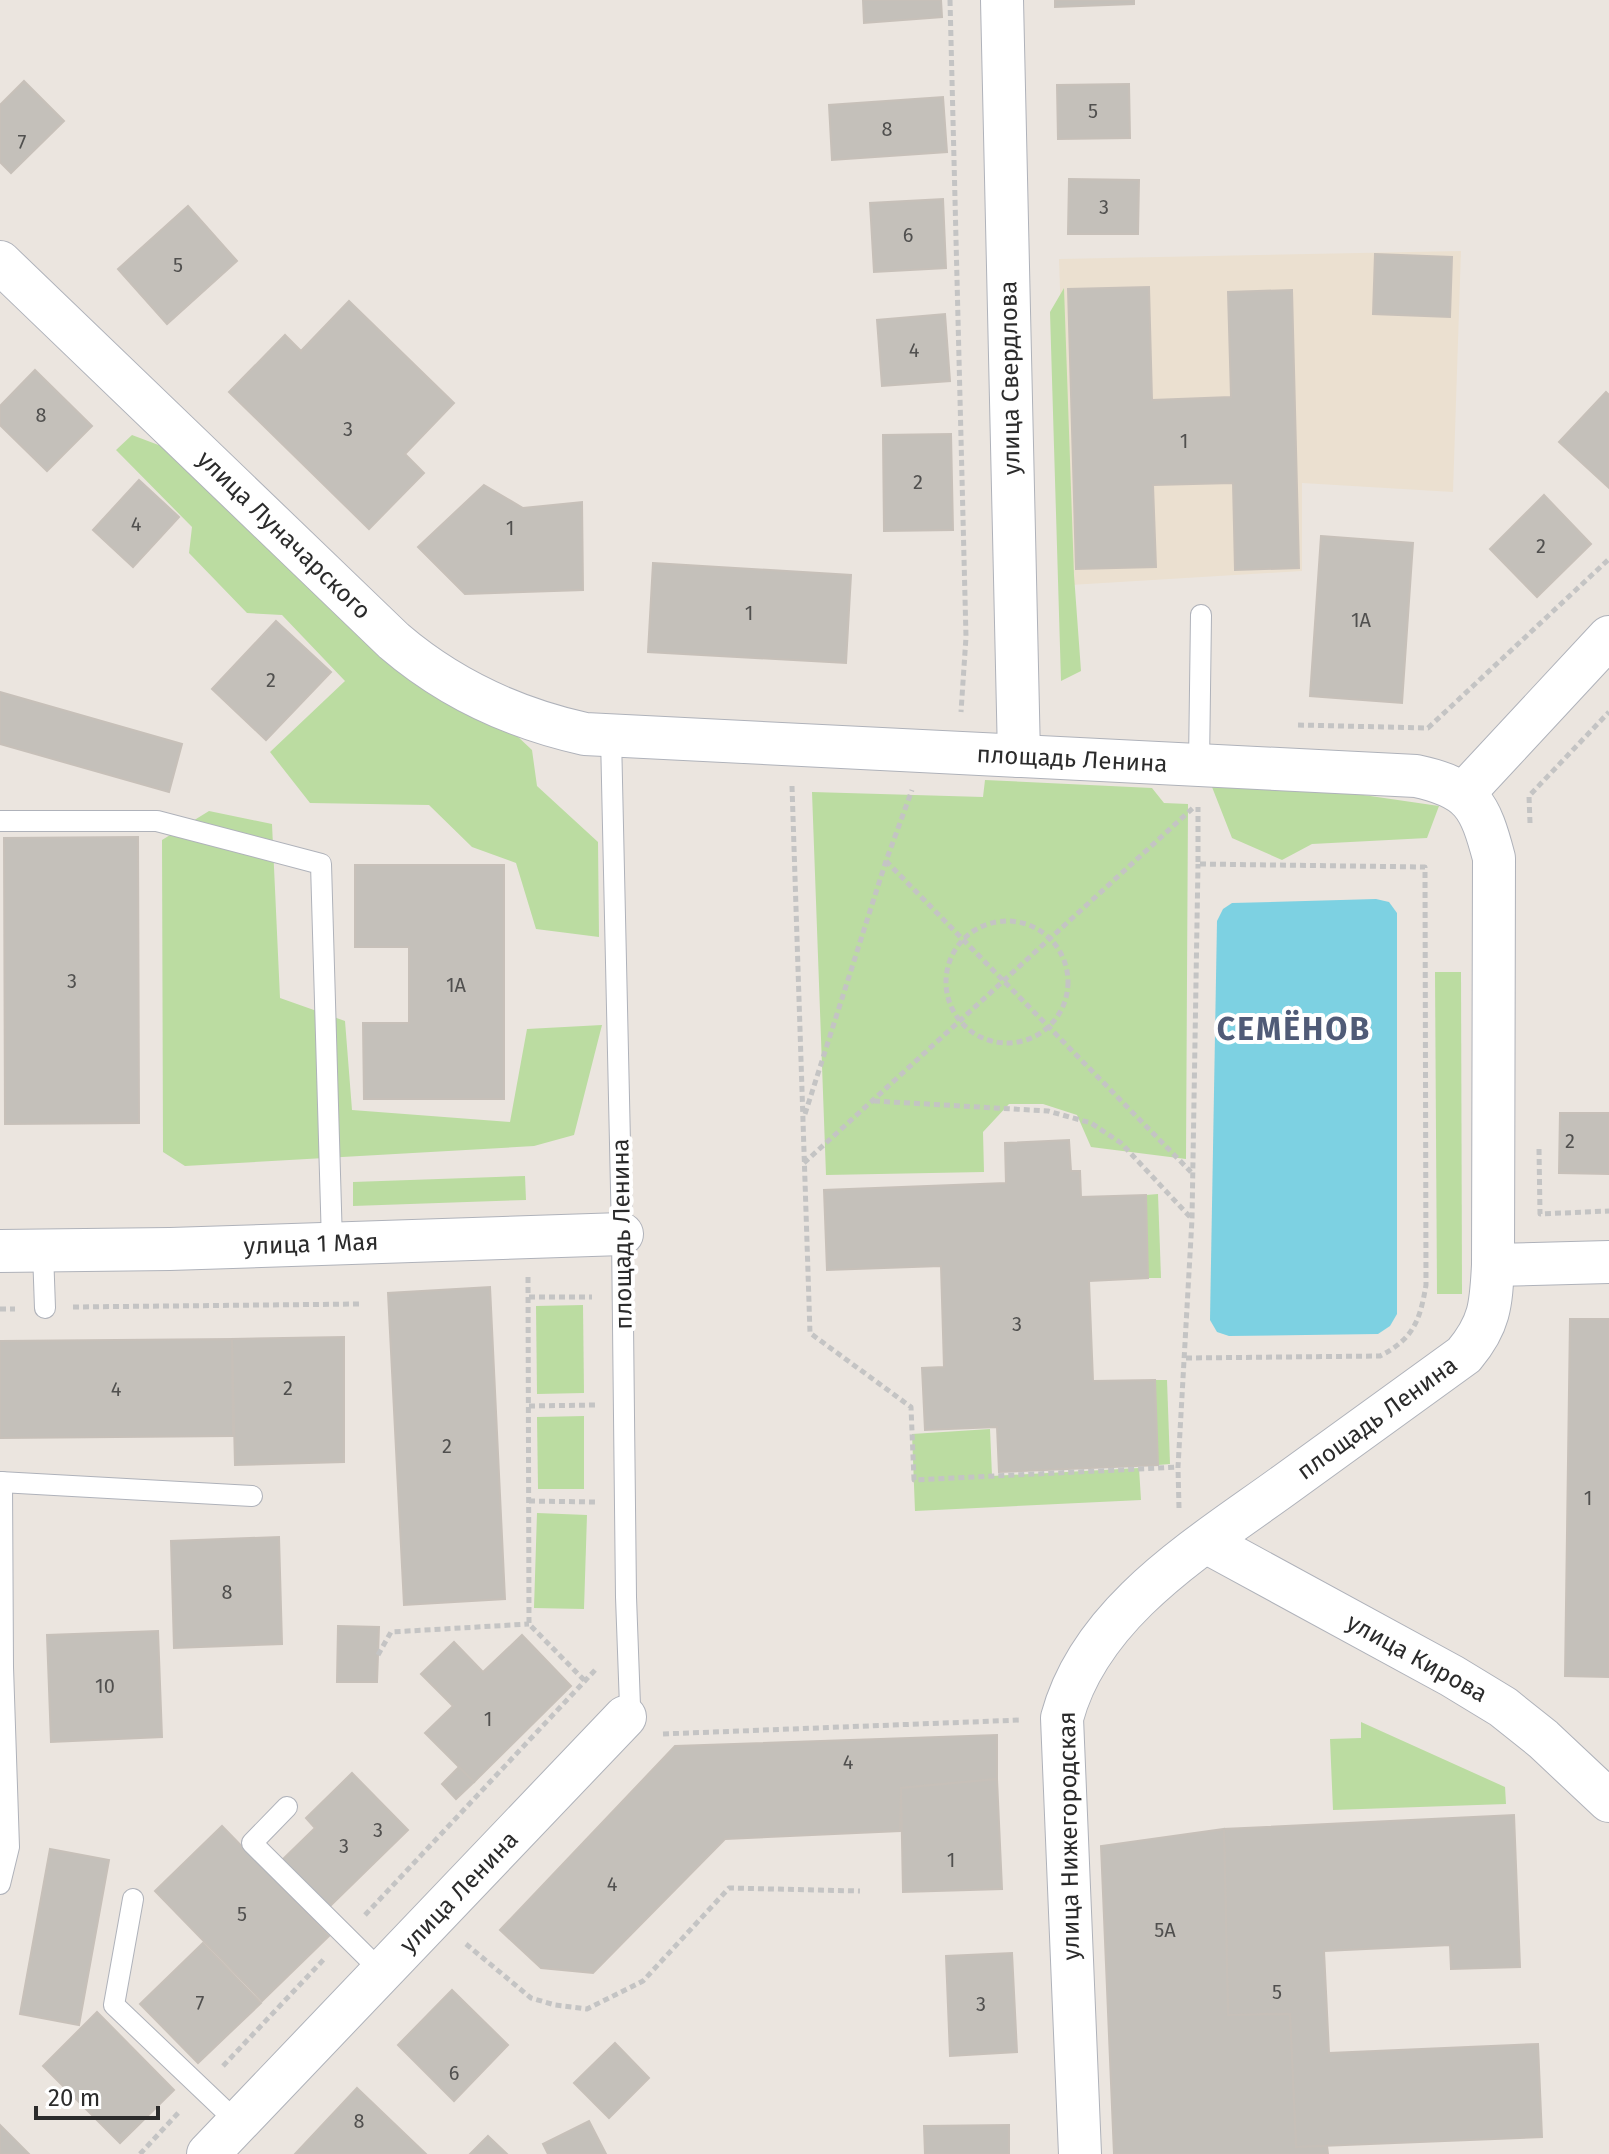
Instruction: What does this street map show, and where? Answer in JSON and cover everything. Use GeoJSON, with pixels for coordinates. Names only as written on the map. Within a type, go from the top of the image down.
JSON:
{"type":"FeatureCollection","features":[{"type":"Feature","properties":{"kind":"street","name":"улица Свердлова"},"geometry":{"type":"LineString","coordinates":[[1002,0],[1019,756]]}},
{"type":"Feature","properties":{"kind":"street","name":"улица Луначарского"},"geometry":{"type":"LineString","coordinates":[[0,262],[416,660],[468,693],[518,716],[585,734],[611,736]]}},
{"type":"Feature","properties":{"kind":"street"},"geometry":{"type":"LineString","coordinates":[[1464,793],[1609,637]]}},
{"type":"Feature","properties":{"kind":"street","name":"площадь Ленина"},"geometry":{"type":"LineString","coordinates":[[611,736],[1416,776],[1442,782],[1464,793],[1484,821],[1494,858],[1493,1265],[1488,1319],[1464,1355],[1193,1551]]}},
{"type":"Feature","properties":{"kind":"street","name":"улица 1 Мая"},"geometry":{"type":"LineString","coordinates":[[0,1251],[622,1234]]}},
{"type":"Feature","properties":{"kind":"street"},"geometry":{"type":"LineString","coordinates":[[1493,1265],[1609,1262]]}},
{"type":"Feature","properties":{"kind":"street","name":"улица Кирова"},"geometry":{"type":"LineString","coordinates":[[1193,1551],[1452,1676],[1503,1707],[1543,1739],[1609,1801]]}},
{"type":"Feature","properties":{"kind":"street","name":"улица Нижегородская"},"geometry":{"type":"LineString","coordinates":[[1080,2154],[1062,1718],[1069,1690],[1111,1625],[1193,1551]]}},
{"type":"Feature","properties":{"kind":"street","name":"улица Ленина"},"geometry":{"type":"LineString","coordinates":[[208,2154],[382,1972],[450,1931],[640,1730]]}},
{"type":"Feature","properties":{"kind":"lane"},"geometry":{"type":"LineString","coordinates":[[1199,765],[1201,615]]}},
{"type":"Feature","properties":{"kind":"lane","name":"площадь Ленина"},"geometry":{"type":"LineString","coordinates":[[611,736],[626,1597],[630,1706],[640,1730]]}},
{"type":"Feature","properties":{"kind":"lane"},"geometry":{"type":"LineString","coordinates":[[0,821],[157,821],[321,864],[332,1243]]}},
{"type":"Feature","properties":{"kind":"lane"},"geometry":{"type":"LineString","coordinates":[[43,1252],[45,1308]]}},
{"type":"Feature","properties":{"kind":"lane"},"geometry":{"type":"LineString","coordinates":[[0,1884],[9,1847],[1,1482],[252,1496]]}},
{"type":"Feature","properties":{"kind":"lane"},"geometry":{"type":"LineString","coordinates":[[287,1807],[252,1843],[382,1972]]}},
{"type":"Feature","properties":{"kind":"lane"},"geometry":{"type":"LineString","coordinates":[[133,1899],[114,2005],[238,2123]]}},
{"type":"Feature","properties":{"kind":"path"},"geometry":{"type":"LineString","coordinates":[[803,1119],[886,861],[942,752],[966,637],[950,0]]}},
{"type":"Feature","properties":{"kind":"path"},"geometry":{"type":"LineString","coordinates":[[1291,725],[1428,728],[1609,559]]}},
{"type":"Feature","properties":{"kind":"path"},"geometry":{"type":"LineString","coordinates":[[1530,827],[1529,796],[1609,712]]}},
{"type":"Feature","properties":{"kind":"path"},"geometry":{"type":"LineString","coordinates":[[791,745],[810,1333],[911,1407],[914,1480],[1178,1467]]}},
{"type":"Feature","properties":{"kind":"path"},"geometry":{"type":"LineString","coordinates":[[804,1163],[1198,804],[1192,1219],[1178,1467],[1193,1551]]}},
{"type":"Feature","properties":{"kind":"path"},"geometry":{"type":"LineString","coordinates":[[886,861],[1191,1173]]}},
{"type":"Feature","properties":{"kind":"path"},"geometry":{"type":"LineString","coordinates":[[1186,1358],[1380,1356],[1401,1345],[1422,1312],[1426,1285],[1425,867],[1198,864]]}},
{"type":"Feature","properties":{"kind":"path"},"geometry":{"type":"LineString","coordinates":[[1006,920],[1023,922],[1051,938],[1062,954],[1068,973],[1068,993],[1062,1012],[1049,1027],[1033,1039],[1013,1044],[993,1043],[974,1035],[959,1022],[950,1007],[945,989],[949,962],[963,939],[976,929],[1006,920]]}},
{"type":"Feature","properties":{"kind":"path"},"geometry":{"type":"LineString","coordinates":[[873,1101],[1048,1111],[1091,1123],[1121,1143],[1192,1219]]}},
{"type":"Feature","properties":{"kind":"path"},"geometry":{"type":"LineString","coordinates":[[1538,1136],[1540,1214],[1609,1211]]}},
{"type":"Feature","properties":{"kind":"path"},"geometry":{"type":"LineString","coordinates":[[528,1236],[529,1624],[585,1681]]}},
{"type":"Feature","properties":{"kind":"path"},"geometry":{"type":"LineString","coordinates":[[529,1297],[605,1297]]}},
{"type":"Feature","properties":{"kind":"path"},"geometry":{"type":"LineString","coordinates":[[0,1309],[360,1304]]}},
{"type":"Feature","properties":{"kind":"path"},"geometry":{"type":"LineString","coordinates":[[529,1406],[607,1405]]}},
{"type":"Feature","properties":{"kind":"path"},"geometry":{"type":"LineString","coordinates":[[529,1501],[609,1502]]}},
{"type":"Feature","properties":{"kind":"path"},"geometry":{"type":"LineString","coordinates":[[378,1655],[391,1632],[529,1624]]}},
{"type":"Feature","properties":{"kind":"path"},"geometry":{"type":"LineString","coordinates":[[140,2154],[603,1661]]}},
{"type":"Feature","properties":{"kind":"path"},"geometry":{"type":"LineString","coordinates":[[640,1730],[665,1733],[1027,1720]]}},
{"type":"Feature","properties":{"kind":"path"},"geometry":{"type":"LineString","coordinates":[[450,1931],[531,1998],[587,2009],[643,1981],[729,1888],[860,1891]]}},
{"type":"Feature","properties":{"kind":"path"},"geometry":{"type":"LineString","coordinates":[[450,1931],[476,1933]]}},
{"type":"Feature","properties":{"kind":"path"},"geometry":{"type":"LineString","coordinates":[[450,1931],[455,1955]]}},
{"type":"Feature","properties":{"kind":"shaded area"},"geometry":{"type":"Polygon","coordinates":[[[1461,251],[1453,492],[1302,483],[1302,571],[1070,585],[1059,259],[1461,251]]]}},
{"type":"Feature","properties":{"kind":"green space"},"geometry":{"type":"Polygon","coordinates":[[[1064,288],[1074,575],[1081,671],[1061,681],[1050,312],[1064,288]]]}},
{"type":"Feature","properties":{"kind":"green space"},"geometry":{"type":"Polygon","coordinates":[[[132,435],[238,475],[532,750],[537,786],[598,842],[599,937],[536,929],[516,863],[472,847],[429,805],[310,803],[270,752],[345,681],[282,615],[247,613],[189,553],[192,527],[116,450],[132,435]]]}},
{"type":"Feature","properties":{"kind":"green space"},"geometry":{"type":"Polygon","coordinates":[[[985,780],[1152,788],[1164,803],[1188,804],[1186,1159],[1091,1147],[1077,1115],[1043,1104],[1009,1104],[983,1132],[984,1172],[826,1175],[812,792],[983,797],[985,780]]]}},
{"type":"Feature","properties":{"kind":"green space"},"geometry":{"type":"Polygon","coordinates":[[[1212,787],[1329,790],[1439,806],[1427,838],[1312,844],[1282,860],[1232,838],[1212,787]]]}},
{"type":"Feature","properties":{"kind":"green space"},"geometry":{"type":"Polygon","coordinates":[[[209,811],[272,824],[280,998],[345,1021],[352,1110],[510,1122],[527,1029],[602,1025],[574,1135],[534,1146],[185,1166],[163,1152],[162,840],[209,811]]]}},
{"type":"Feature","properties":{"kind":"green space"},"geometry":{"type":"Polygon","coordinates":[[[1435,972],[1461,972],[1462,1294],[1437,1294],[1435,972]]]}},
{"type":"Feature","properties":{"kind":"green space"},"geometry":{"type":"Polygon","coordinates":[[[525,1176],[526,1200],[353,1206],[353,1182],[525,1176]]]}},
{"type":"Feature","properties":{"kind":"green space"},"geometry":{"type":"Polygon","coordinates":[[[1158,1194],[1161,1278],[1148,1278],[1146,1195],[1158,1194]]]}},
{"type":"Feature","properties":{"kind":"green space"},"geometry":{"type":"Polygon","coordinates":[[[583,1305],[584,1393],[537,1394],[536,1306],[583,1305]]]}},
{"type":"Feature","properties":{"kind":"green space"},"geometry":{"type":"Polygon","coordinates":[[[1155,1380],[1167,1380],[1170,1464],[1158,1465],[1155,1380]]]}},
{"type":"Feature","properties":{"kind":"green space"},"geometry":{"type":"Polygon","coordinates":[[[584,1416],[584,1489],[538,1489],[537,1417],[584,1416]]]}},
{"type":"Feature","properties":{"kind":"green space"},"geometry":{"type":"Polygon","coordinates":[[[990,1429],[992,1476],[1139,1468],[1141,1500],[915,1511],[912,1434],[990,1429]]]}},
{"type":"Feature","properties":{"kind":"green space"},"geometry":{"type":"Polygon","coordinates":[[[537,1513],[587,1515],[584,1609],[534,1608],[537,1513]]]}},
{"type":"Feature","properties":{"kind":"green space"},"geometry":{"type":"Polygon","coordinates":[[[1361,1722],[1505,1787],[1506,1804],[1333,1810],[1330,1739],[1361,1738],[1361,1722]]]}},
{"type":"Feature","properties":{"kind":"water"},"geometry":{"type":"Polygon","coordinates":[[[1376,899],[1389,902],[1397,913],[1397,1314],[1390,1326],[1378,1334],[1229,1336],[1217,1332],[1210,1320],[1217,921],[1223,909],[1232,903],[1376,899]]]}},
{"type":"Feature","properties":{"kind":"building"},"geometry":{"type":"Polygon","coordinates":[[[863,0],[941,0],[942,17],[864,23],[863,0]]]}},
{"type":"Feature","properties":{"kind":"building"},"geometry":{"type":"Polygon","coordinates":[[[1055,0],[1134,0],[1134,4],[1055,7],[1055,0]]]}},
{"type":"Feature","properties":{"kind":"building"},"geometry":{"type":"Polygon","coordinates":[[[24,81],[64,121],[11,173],[0,162],[0,105],[24,81]]]}},
{"type":"Feature","properties":{"kind":"building"},"geometry":{"type":"Polygon","coordinates":[[[1129,84],[1130,138],[1058,139],[1057,85],[1129,84]]]}},
{"type":"Feature","properties":{"kind":"building"},"geometry":{"type":"Polygon","coordinates":[[[943,97],[947,152],[832,160],[829,105],[943,97]]]}},
{"type":"Feature","properties":{"kind":"building"},"geometry":{"type":"Polygon","coordinates":[[[1069,179],[1139,180],[1138,234],[1068,234],[1069,179]]]}},
{"type":"Feature","properties":{"kind":"building"},"geometry":{"type":"Polygon","coordinates":[[[943,199],[946,268],[874,272],[870,203],[943,199]]]}},
{"type":"Feature","properties":{"kind":"building"},"geometry":{"type":"Polygon","coordinates":[[[188,206],[237,261],[167,324],[118,269],[188,206]]]}},
{"type":"Feature","properties":{"kind":"building"},"geometry":{"type":"Polygon","coordinates":[[[1375,254],[1452,257],[1450,317],[1373,314],[1375,254]]]}},
{"type":"Feature","properties":{"kind":"building"},"geometry":{"type":"Polygon","coordinates":[[[1149,287],[1152,400],[1231,397],[1228,292],[1292,290],[1299,568],[1235,570],[1233,483],[1153,485],[1156,567],[1076,569],[1068,289],[1149,287]]]}},
{"type":"Feature","properties":{"kind":"building"},"geometry":{"type":"Polygon","coordinates":[[[349,301],[454,403],[405,454],[424,473],[369,529],[229,392],[285,335],[301,351],[349,301]]]}},
{"type":"Feature","properties":{"kind":"building"},"geometry":{"type":"Polygon","coordinates":[[[945,314],[950,381],[882,386],[877,320],[945,314]]]}},
{"type":"Feature","properties":{"kind":"building"},"geometry":{"type":"Polygon","coordinates":[[[35,370],[92,426],[47,471],[0,425],[0,406],[35,370]]]}},
{"type":"Feature","properties":{"kind":"building"},"geometry":{"type":"Polygon","coordinates":[[[1606,392],[1609,395],[1609,488],[1559,442],[1606,392]]]}},
{"type":"Feature","properties":{"kind":"building"},"geometry":{"type":"Polygon","coordinates":[[[951,434],[953,530],[884,531],[883,435],[951,434]]]}},
{"type":"Feature","properties":{"kind":"building"},"geometry":{"type":"Polygon","coordinates":[[[139,480],[179,517],[133,567],[93,530],[139,480]]]}},
{"type":"Feature","properties":{"kind":"building"},"geometry":{"type":"Polygon","coordinates":[[[484,485],[523,508],[582,502],[583,590],[465,594],[418,547],[484,485]]]}},
{"type":"Feature","properties":{"kind":"building"},"geometry":{"type":"Polygon","coordinates":[[[1544,495],[1591,544],[1537,597],[1490,549],[1544,495]]]}},
{"type":"Feature","properties":{"kind":"building"},"geometry":{"type":"Polygon","coordinates":[[[1321,536],[1413,543],[1402,703],[1310,696],[1321,536]]]}},
{"type":"Feature","properties":{"kind":"building"},"geometry":{"type":"Polygon","coordinates":[[[653,563],[851,575],[846,663],[648,652],[653,563]]]}},
{"type":"Feature","properties":{"kind":"building"},"geometry":{"type":"Polygon","coordinates":[[[276,621],[331,672],[266,740],[212,689],[276,621]]]}},
{"type":"Feature","properties":{"kind":"building"},"geometry":{"type":"Polygon","coordinates":[[[0,692],[182,744],[169,792],[0,744],[0,692]]]}},
{"type":"Feature","properties":{"kind":"building"},"geometry":{"type":"Polygon","coordinates":[[[138,837],[139,1123],[5,1124],[4,838],[138,837]]]}},
{"type":"Feature","properties":{"kind":"building"},"geometry":{"type":"Polygon","coordinates":[[[355,865],[504,865],[504,1099],[364,1099],[363,1023],[409,1023],[409,947],[355,947],[355,865]]]}},
{"type":"Feature","properties":{"kind":"building"},"geometry":{"type":"Polygon","coordinates":[[[1560,1113],[1609,1113],[1609,1174],[1559,1173],[1560,1113]]]}},
{"type":"Feature","properties":{"kind":"building"},"geometry":{"type":"Polygon","coordinates":[[[1069,1140],[1071,1171],[1080,1171],[1081,1197],[1146,1195],[1148,1278],[1089,1281],[1093,1381],[1155,1380],[1158,1465],[999,1472],[997,1427],[925,1430],[922,1368],[944,1367],[941,1266],[827,1270],[824,1190],[1006,1183],[1005,1143],[1069,1140]]]}},
{"type":"Feature","properties":{"kind":"building"},"geometry":{"type":"Polygon","coordinates":[[[490,1287],[505,1599],[404,1605],[388,1293],[490,1287]]]}},
{"type":"Feature","properties":{"kind":"building"},"geometry":{"type":"Polygon","coordinates":[[[1570,1319],[1609,1319],[1609,1677],[1565,1676],[1570,1319]]]}},
{"type":"Feature","properties":{"kind":"building"},"geometry":{"type":"Polygon","coordinates":[[[344,1337],[344,1462],[235,1465],[232,1339],[344,1337]]]}},
{"type":"Feature","properties":{"kind":"building"},"geometry":{"type":"Polygon","coordinates":[[[232,1339],[233,1436],[0,1438],[0,1341],[232,1339]]]}},
{"type":"Feature","properties":{"kind":"building"},"geometry":{"type":"Polygon","coordinates":[[[279,1537],[282,1644],[174,1648],[171,1541],[279,1537]]]}},
{"type":"Feature","properties":{"kind":"building"},"geometry":{"type":"Polygon","coordinates":[[[338,1626],[379,1627],[377,1682],[337,1682],[338,1626]]]}},
{"type":"Feature","properties":{"kind":"building"},"geometry":{"type":"Polygon","coordinates":[[[158,1631],[162,1737],[51,1742],[47,1635],[158,1631]]]}},
{"type":"Feature","properties":{"kind":"building"},"geometry":{"type":"Polygon","coordinates":[[[522,1635],[571,1686],[474,1782],[425,1733],[453,1706],[421,1674],[454,1642],[483,1672],[522,1635]]]}},
{"type":"Feature","properties":{"kind":"building"},"geometry":{"type":"Polygon","coordinates":[[[997,1735],[997,1779],[901,1788],[900,1831],[725,1839],[593,1973],[541,1968],[500,1930],[675,1746],[997,1735]]]}},
{"type":"Feature","properties":{"kind":"building"},"geometry":{"type":"Polygon","coordinates":[[[459,1767],[474,1782],[456,1799],[442,1784],[459,1767]]]}},
{"type":"Feature","properties":{"kind":"building"},"geometry":{"type":"Polygon","coordinates":[[[352,1773],[408,1830],[326,1910],[280,1862],[315,1828],[306,1818],[352,1773]]]}},
{"type":"Feature","properties":{"kind":"building"},"geometry":{"type":"Polygon","coordinates":[[[997,1779],[1002,1889],[903,1892],[901,1788],[997,1779]]]}},
{"type":"Feature","properties":{"kind":"building"},"geometry":{"type":"Polygon","coordinates":[[[1514,1815],[1520,1967],[1451,1969],[1450,1945],[1324,1951],[1329,2053],[1538,2044],[1542,2137],[1296,2147],[1290,2014],[1228,2015],[1224,1829],[1514,1815]]]}},
{"type":"Feature","properties":{"kind":"building"},"geometry":{"type":"Polygon","coordinates":[[[222,1826],[329,1936],[262,2001],[155,1891],[222,1826]]]}},
{"type":"Feature","properties":{"kind":"building"},"geometry":{"type":"Polygon","coordinates":[[[1224,1829],[1228,2015],[1290,2014],[1296,2147],[1327,2146],[1328,2154],[1114,2154],[1101,1846],[1224,1829]]]}},
{"type":"Feature","properties":{"kind":"building"},"geometry":{"type":"Polygon","coordinates":[[[50,1849],[109,1860],[79,2025],[20,2014],[50,1849]]]}},
{"type":"Feature","properties":{"kind":"building"},"geometry":{"type":"Polygon","coordinates":[[[203,1943],[261,2003],[198,2063],[140,2004],[203,1943]]]}},
{"type":"Feature","properties":{"kind":"building"},"geometry":{"type":"Polygon","coordinates":[[[1012,1953],[1017,2052],[950,2056],[946,1956],[1012,1953]]]}},
{"type":"Feature","properties":{"kind":"building"},"geometry":{"type":"Polygon","coordinates":[[[452,1990],[508,2045],[454,2101],[398,2045],[452,1990]]]}},
{"type":"Feature","properties":{"kind":"building"},"geometry":{"type":"Polygon","coordinates":[[[97,2012],[174,2090],[120,2143],[43,2066],[97,2012]]]}},
{"type":"Feature","properties":{"kind":"building"},"geometry":{"type":"Polygon","coordinates":[[[615,2043],[649,2078],[609,2118],[574,2083],[615,2043]]]}},
{"type":"Feature","properties":{"kind":"building"},"geometry":{"type":"Polygon","coordinates":[[[357,2088],[426,2154],[295,2154],[357,2088]]]}},
{"type":"Feature","properties":{"kind":"building"},"geometry":{"type":"Polygon","coordinates":[[[589,2121],[606,2154],[548,2154],[543,2144],[589,2121]]]}},
{"type":"Feature","properties":{"kind":"building"},"geometry":{"type":"Polygon","coordinates":[[[0,2125],[29,2154],[0,2154],[0,2125]]]}},
{"type":"Feature","properties":{"kind":"building"},"geometry":{"type":"Polygon","coordinates":[[[1009,2125],[1009,2154],[925,2154],[924,2126],[1009,2125]]]}},
{"type":"Feature","properties":{"kind":"building"},"geometry":{"type":"Polygon","coordinates":[[[488,2136],[507,2154],[470,2154],[488,2136]]]}},
{"type":"Feature","properties":{"kind":"district","name":"СЕМЁНОВ"},"geometry":{"type":"Point","coordinates":[1294,1029]}}]}
